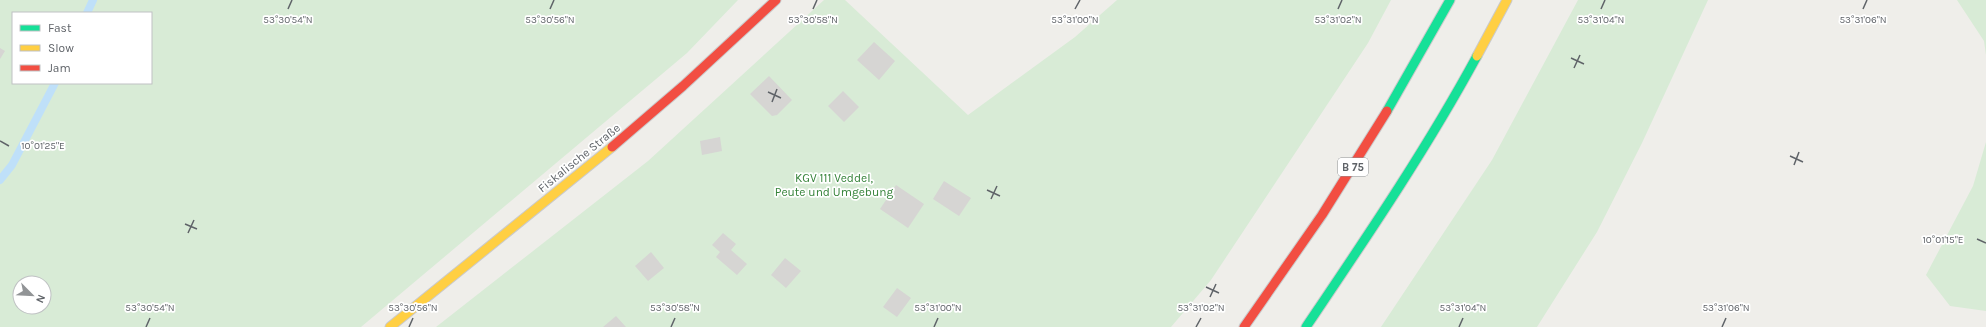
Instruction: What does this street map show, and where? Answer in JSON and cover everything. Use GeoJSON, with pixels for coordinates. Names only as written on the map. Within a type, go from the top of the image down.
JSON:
{"type":"FeatureCollection","features":[{"type":"Feature","properties":{"kind":"main road","name":"Fiskalische Straße"},"geometry":{"type":"LineString","coordinates":[[390,327],[645,121],[740,36],[776,0]]}},
{"type":"Feature","properties":{"kind":"main road","name":"B 75"},"geometry":{"type":"LineString","coordinates":[[1244,327],[1290,264],[1348,176],[1410,72],[1450,0]]}},
{"type":"Feature","properties":{"kind":"main road"},"geometry":{"type":"LineString","coordinates":[[1306,327],[1396,194],[1446,111],[1507,0]]}},
{"type":"Feature","properties":{"kind":"green space"},"geometry":{"type":"Polygon","coordinates":[[[0,0],[738,0],[687,53],[361,327],[0,327],[0,0]]]}},
{"type":"Feature","properties":{"kind":"green space","name":"KGV 111 Veddel, Peute und Umgebung"},"geometry":{"type":"Polygon","coordinates":[[[824,0],[845,0],[968,115],[1075,37],[1117,0],[1391,0],[1368,43],[1211,280],[1171,327],[436,327],[648,161],[824,0]]]}},
{"type":"Feature","properties":{"kind":"green space"},"geometry":{"type":"Polygon","coordinates":[[[1578,0],[1708,0],[1642,143],[1597,232],[1537,327],[1381,327],[1492,160],[1578,0]]]}},
{"type":"Feature","properties":{"kind":"green space"},"geometry":{"type":"Polygon","coordinates":[[[1957,0],[1986,0],[1986,55],[1984,41],[1957,0]]]}},
{"type":"Feature","properties":{"kind":"green space"},"geometry":{"type":"Polygon","coordinates":[[[1986,142],[1986,311],[1950,306],[1926,275],[1973,186],[1986,142]]]}},
{"type":"Feature","properties":{"kind":"building"},"geometry":{"type":"Polygon","coordinates":[[[874,42],[895,61],[879,80],[857,60],[874,42]]]}},
{"type":"Feature","properties":{"kind":"building"},"geometry":{"type":"Polygon","coordinates":[[[0,48],[5,51],[0,59],[0,48]]]}},
{"type":"Feature","properties":{"kind":"building"},"geometry":{"type":"Polygon","coordinates":[[[769,76],[792,100],[777,115],[772,116],[750,94],[769,76]]]}},
{"type":"Feature","properties":{"kind":"building"},"geometry":{"type":"Polygon","coordinates":[[[843,91],[859,107],[844,122],[828,106],[843,91]]]}},
{"type":"Feature","properties":{"kind":"building"},"geometry":{"type":"Polygon","coordinates":[[[720,137],[722,151],[702,155],[700,141],[720,137]]]}},
{"type":"Feature","properties":{"kind":"building"},"geometry":{"type":"Polygon","coordinates":[[[944,181],[971,198],[959,216],[933,199],[944,181]]]}},
{"type":"Feature","properties":{"kind":"building"},"geometry":{"type":"Polygon","coordinates":[[[896,185],[924,204],[908,228],[880,209],[896,185]]]}},
{"type":"Feature","properties":{"kind":"building"},"geometry":{"type":"Polygon","coordinates":[[[723,233],[736,244],[731,250],[747,264],[737,275],[716,257],[720,252],[712,245],[723,233]]]}},
{"type":"Feature","properties":{"kind":"building"},"geometry":{"type":"Polygon","coordinates":[[[651,252],[664,268],[648,281],[635,266],[651,252]]]}},
{"type":"Feature","properties":{"kind":"building"},"geometry":{"type":"Polygon","coordinates":[[[785,258],[801,271],[786,288],[771,275],[785,258]]]}},
{"type":"Feature","properties":{"kind":"building"},"geometry":{"type":"Polygon","coordinates":[[[897,288],[911,298],[897,317],[883,307],[897,288]]]}},
{"type":"Feature","properties":{"kind":"building"},"geometry":{"type":"Polygon","coordinates":[[[616,316],[626,327],[603,327],[616,316]]]}},
{"type":"Feature","properties":{"kind":"waterway"},"geometry":{"type":"LineString","coordinates":[[87,12],[93,0]]}},
{"type":"Feature","properties":{"kind":"waterway"},"geometry":{"type":"LineString","coordinates":[[0,180],[12,165],[54,84]]}},
{"type":"Feature","properties":{"kind":"traffic: fast"},"geometry":{"type":"LineString","coordinates":[[1387,111],[1450,0]]}},
{"type":"Feature","properties":{"kind":"traffic: fast"},"geometry":{"type":"LineString","coordinates":[[1306,327],[1416,160],[1477,56]]}},
{"type":"Feature","properties":{"kind":"traffic: slow"},"geometry":{"type":"LineString","coordinates":[[1477,56],[1507,0]]}},
{"type":"Feature","properties":{"kind":"traffic: slow"},"geometry":{"type":"LineString","coordinates":[[390,327],[612,147]]}},
{"type":"Feature","properties":{"kind":"traffic: jam"},"geometry":{"type":"LineString","coordinates":[[612,147],[683,86],[776,0]]}},
{"type":"Feature","properties":{"kind":"traffic: jam"},"geometry":{"type":"LineString","coordinates":[[1244,327],[1322,215],[1387,111]]}}]}
